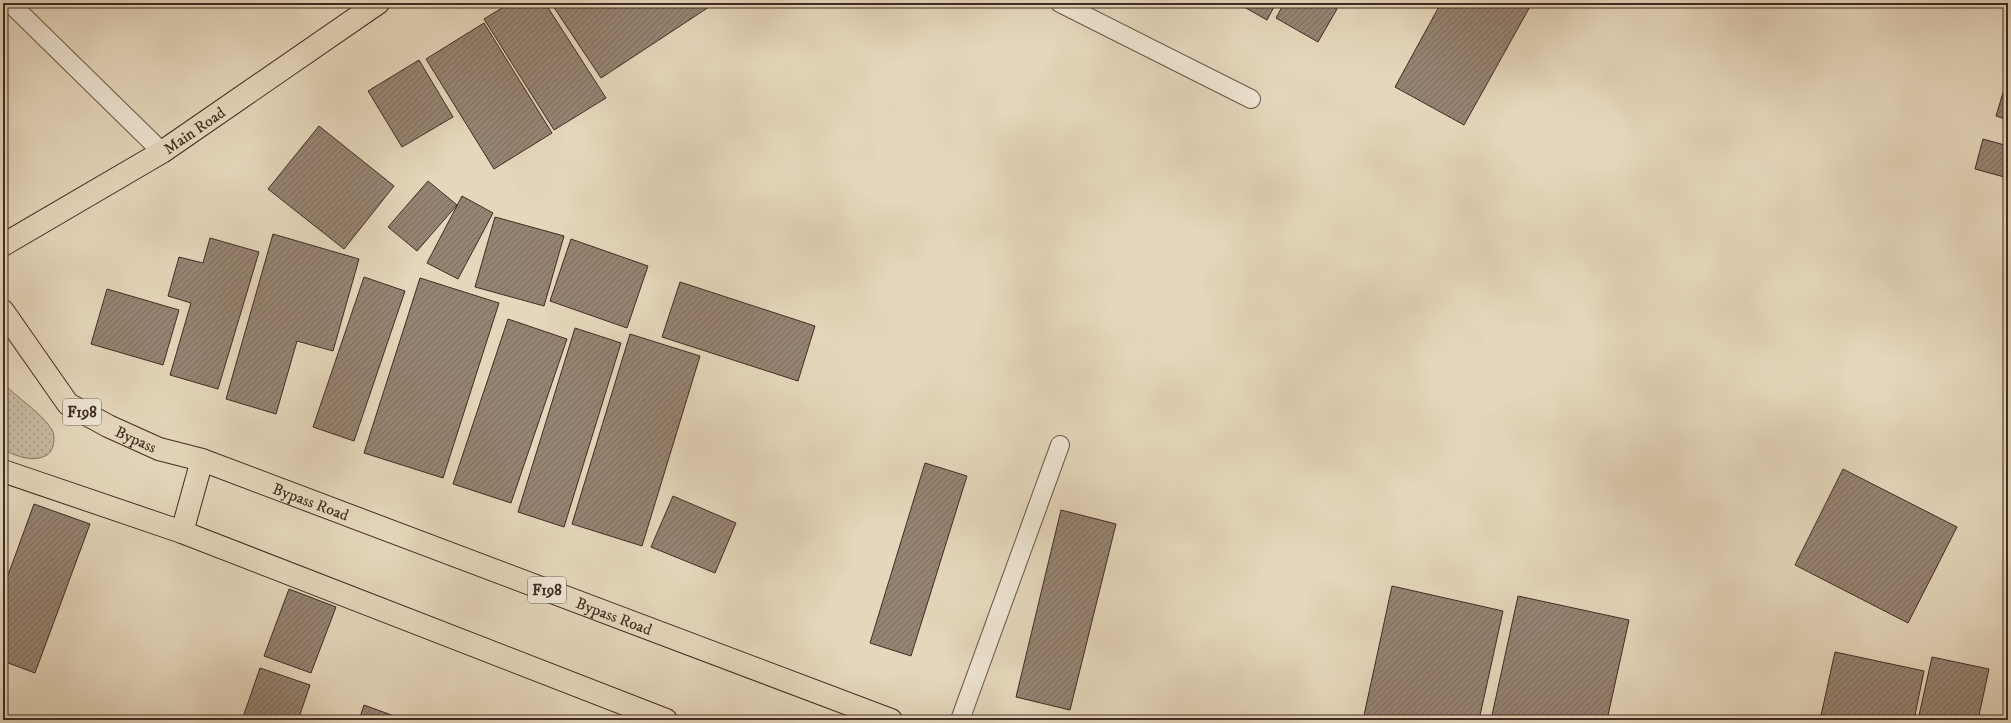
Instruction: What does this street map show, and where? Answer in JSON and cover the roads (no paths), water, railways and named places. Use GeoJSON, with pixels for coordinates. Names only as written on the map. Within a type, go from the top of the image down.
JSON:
{"type":"FeatureCollection","features":[{"type":"Feature","properties":{"kind":"main road","name":"Main Road"},"geometry":{"type":"LineString","coordinates":[[3,245],[162,152],[378,3]]}},
{"type":"Feature","properties":{"kind":"main road","name":"Bypass"},"geometry":{"type":"LineString","coordinates":[[3,311],[68,404],[108,426],[159,449],[202,460]]}},
{"type":"Feature","properties":{"kind":"main road"},"geometry":{"type":"LineString","coordinates":[[182,532],[202,460]]}},
{"type":"Feature","properties":{"kind":"main road","name":"Bypass Road"},"geometry":{"type":"LineString","coordinates":[[202,460],[891,720]]}},
{"type":"Feature","properties":{"kind":"main road"},"geometry":{"type":"LineString","coordinates":[[3,471],[182,532],[666,720]]}},
{"type":"Feature","properties":{"kind":"lane"},"geometry":{"type":"LineString","coordinates":[[10,3],[162,152]]}},
{"type":"Feature","properties":{"kind":"lane"},"geometry":{"type":"LineString","coordinates":[[1060,3],[1251,99]]}},
{"type":"Feature","properties":{"kind":"lane"},"geometry":{"type":"LineString","coordinates":[[960,720],[1060,445]]}}]}
